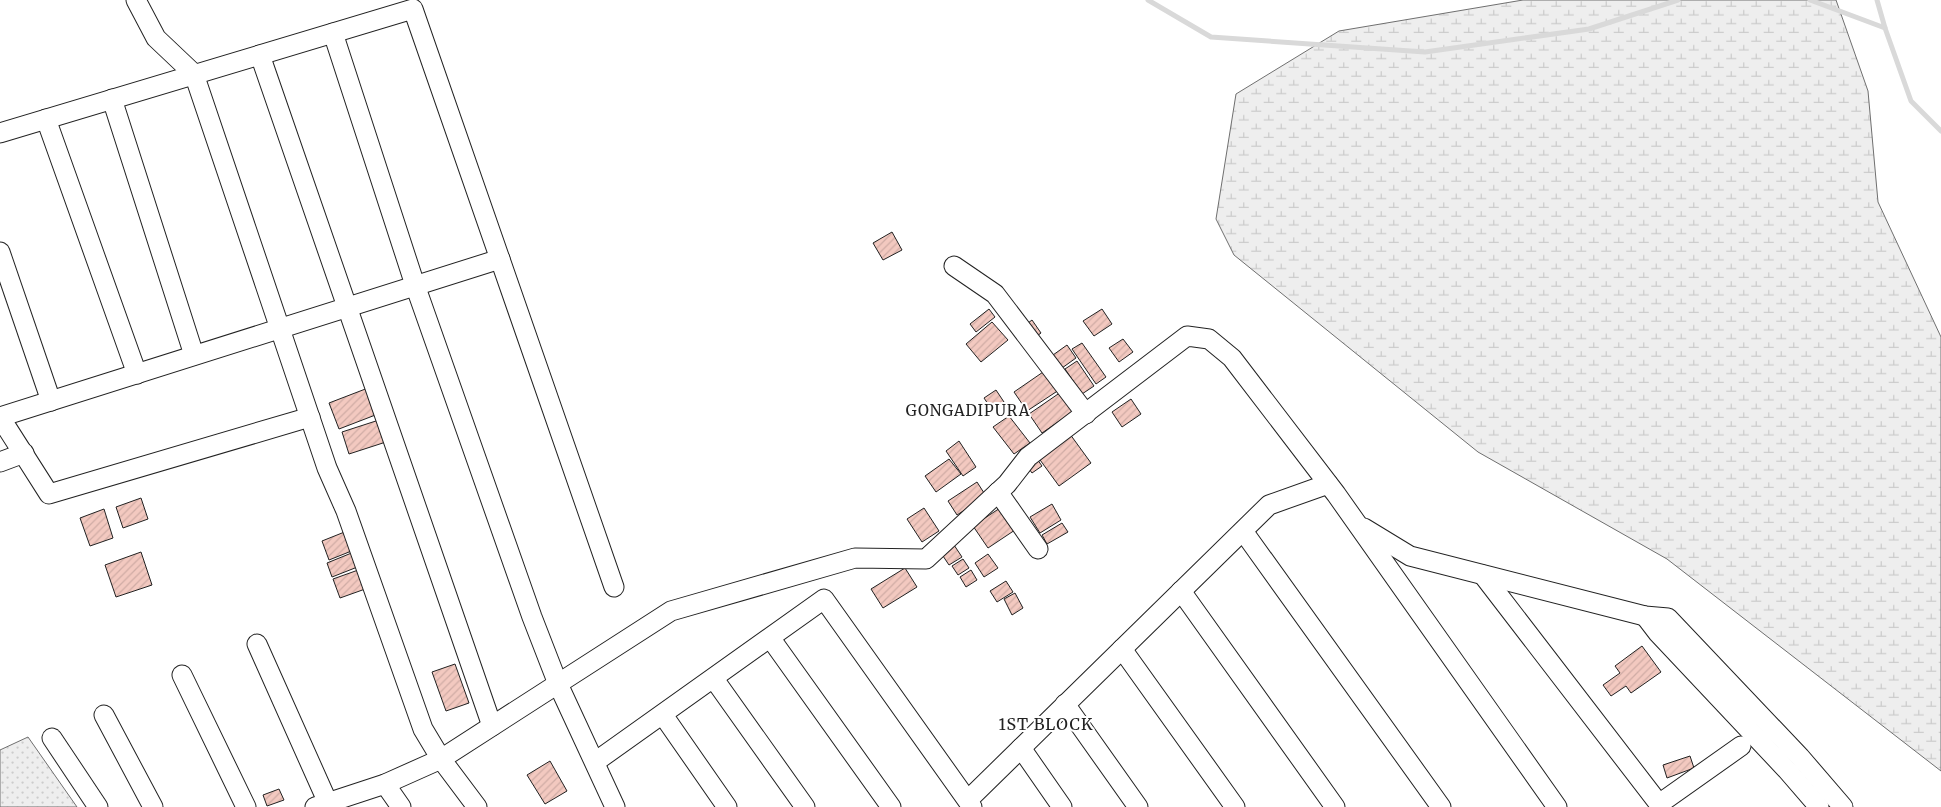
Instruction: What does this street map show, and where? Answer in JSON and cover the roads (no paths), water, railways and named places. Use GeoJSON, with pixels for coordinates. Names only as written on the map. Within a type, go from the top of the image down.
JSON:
{"type":"FeatureCollection","features":[{"type":"Feature","properties":{"kind":"street"},"geometry":{"type":"LineString","coordinates":[[136,0],[156,38],[194,74],[310,417],[423,729],[441,759],[478,807]]}},
{"type":"Feature","properties":{"kind":"street"},"geometry":{"type":"LineString","coordinates":[[0,133],[413,9],[614,587]]}},
{"type":"Feature","properties":{"kind":"street"},"geometry":{"type":"LineString","coordinates":[[333,33],[415,285],[532,617],[558,684],[615,807]]}},
{"type":"Feature","properties":{"kind":"street"},"geometry":{"type":"LineString","coordinates":[[260,55],[492,726]]}},
{"type":"Feature","properties":{"kind":"street"},"geometry":{"type":"LineString","coordinates":[[112,99],[194,355]]}},
{"type":"Feature","properties":{"kind":"street"},"geometry":{"type":"LineString","coordinates":[[46,119],[138,374]]}},
{"type":"Feature","properties":{"kind":"street"},"geometry":{"type":"LineString","coordinates":[[0,252],[51,401]]}},
{"type":"Feature","properties":{"kind":"street"},"geometry":{"type":"LineString","coordinates":[[310,417],[49,494],[0,417],[500,259]]}},
{"type":"Feature","properties":{"kind":"street"},"geometry":{"type":"LineString","coordinates":[[954,266],[995,294],[1086,414]]}},
{"type":"Feature","properties":{"kind":"street"},"geometry":{"type":"LineString","coordinates":[[257,644],[321,805],[361,800],[385,784],[441,759],[671,611],[854,558],[926,559],[1007,484],[1028,457],[1188,336],[1209,339],[1232,358],[1328,484],[1556,807]]}},
{"type":"Feature","properties":{"kind":"street"},"geometry":{"type":"LineString","coordinates":[[0,462],[24,452]]}},
{"type":"Feature","properties":{"kind":"street"},"geometry":{"type":"LineString","coordinates":[[595,762],[771,639],[824,599],[970,804],[1021,748],[1268,505],[1328,484]]}},
{"type":"Feature","properties":{"kind":"street"},"geometry":{"type":"LineString","coordinates":[[998,492],[1038,549]]}},
{"type":"Feature","properties":{"kind":"street"},"geometry":{"type":"LineString","coordinates":[[1356,524],[1410,556],[1645,616],[1668,618],[1800,757],[1843,807]]}},
{"type":"Feature","properties":{"kind":"street"},"geometry":{"type":"LineString","coordinates":[[1243,531],[1441,807]]}},
{"type":"Feature","properties":{"kind":"street"},"geometry":{"type":"LineString","coordinates":[[1483,575],[1659,804],[1742,746]]}},
{"type":"Feature","properties":{"kind":"street"},"geometry":{"type":"LineString","coordinates":[[1181,591],[1335,807]]}},
{"type":"Feature","properties":{"kind":"street"},"geometry":{"type":"LineString","coordinates":[[1645,616],[1658,633],[1819,807]]}},
{"type":"Feature","properties":{"kind":"street"},"geometry":{"type":"LineString","coordinates":[[771,639],[891,807]]}},
{"type":"Feature","properties":{"kind":"street"},"geometry":{"type":"LineString","coordinates":[[1122,649],[1235,807]]}},
{"type":"Feature","properties":{"kind":"street"},"geometry":{"type":"LineString","coordinates":[[182,675],[246,807]]}},
{"type":"Feature","properties":{"kind":"street"},"geometry":{"type":"LineString","coordinates":[[714,679],[805,807]]}},
{"type":"Feature","properties":{"kind":"street"},"geometry":{"type":"LineString","coordinates":[[1065,704],[1138,807]]}},
{"type":"Feature","properties":{"kind":"street"},"geometry":{"type":"LineString","coordinates":[[104,715],[153,807]]}},
{"type":"Feature","properties":{"kind":"street"},"geometry":{"type":"LineString","coordinates":[[663,715],[727,807]]}},
{"type":"Feature","properties":{"kind":"street"},"geometry":{"type":"LineString","coordinates":[[52,738],[98,807]]}},
{"type":"Feature","properties":{"kind":"street"},"geometry":{"type":"LineString","coordinates":[[1021,748],[1062,807]]}},
{"type":"Feature","properties":{"kind":"street"},"geometry":{"type":"LineString","coordinates":[[385,784],[401,807]]}},
{"type":"Feature","properties":{"kind":"waterway"},"geometry":{"type":"LineString","coordinates":[[1148,0],[1211,37],[1425,52],[1589,29],[1678,0]]}},
{"type":"Feature","properties":{"kind":"waterway"},"geometry":{"type":"LineString","coordinates":[[1810,0],[1885,28]]}},
{"type":"Feature","properties":{"kind":"waterway"},"geometry":{"type":"LineString","coordinates":[[1877,0],[1911,101],[1941,131]]}},
{"type":"Feature","properties":{"kind":"district","name":"GONGADIPURA"},"geometry":{"type":"Point","coordinates":[968,411]}},
{"type":"Feature","properties":{"kind":"district","name":"1ST BLOCK"},"geometry":{"type":"Point","coordinates":[1046,724]}}]}
